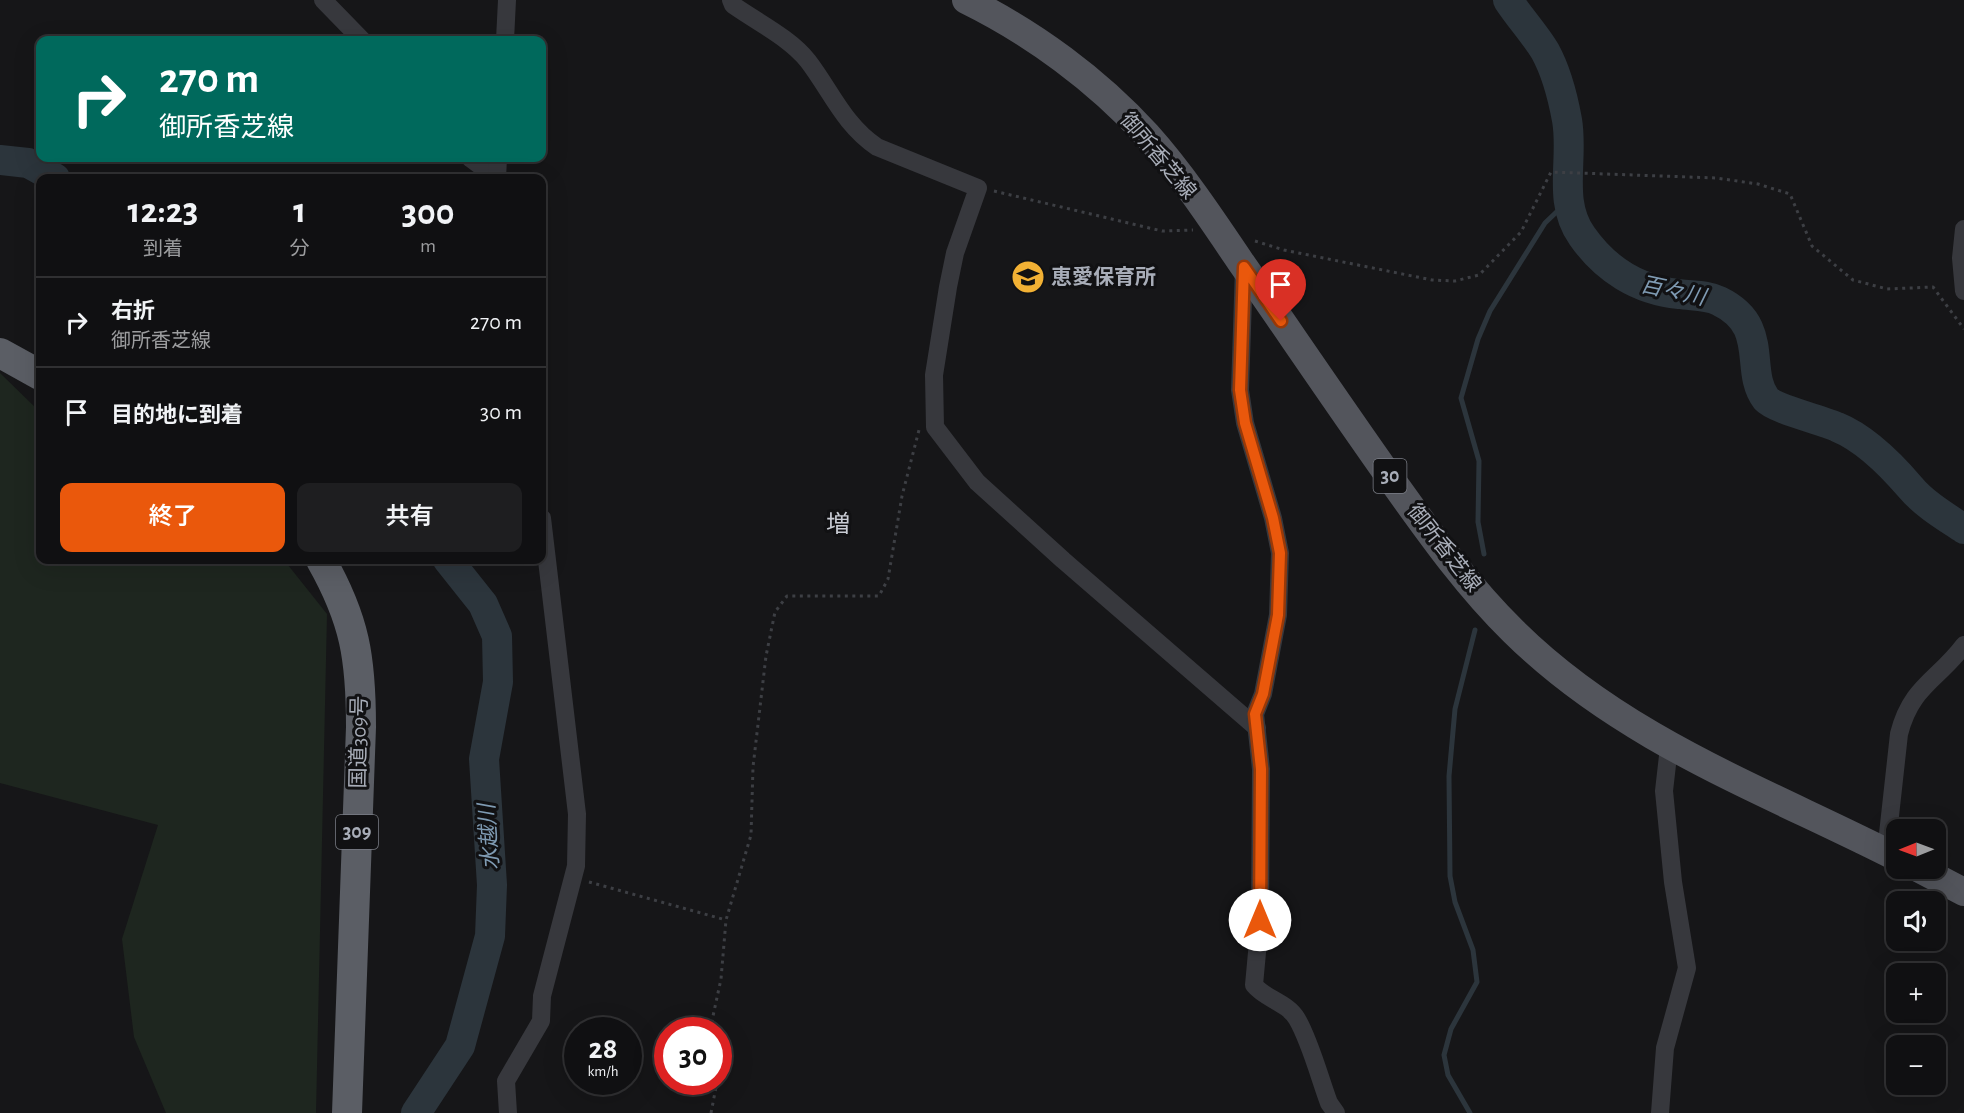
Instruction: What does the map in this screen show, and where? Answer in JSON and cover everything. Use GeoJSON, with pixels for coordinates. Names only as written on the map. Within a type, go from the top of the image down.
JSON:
{"type":"FeatureCollection","features":[{"type":"Feature","properties":{"kind":"highway"},"geometry":{"type":"LineString","coordinates":[[0,353],[36,373]]}},
{"type":"Feature","properties":{"kind":"highway","name":"国道309号"},"geometry":{"type":"LineString","coordinates":[[323,564],[343,603],[352,628],[360,671],[361,727],[347,1113]]}},
{"type":"Feature","properties":{"kind":"main road","name":"御所香芝線"},"geometry":{"type":"LineString","coordinates":[[966,0],[1051,51],[1100,91],[1146,135],[1218,230],[1247,253],[1425,527],[1487,603],[1514,632],[1577,685],[1633,726],[1670,747],[1886,853]]}},
{"type":"Feature","properties":{"kind":"main road"},"geometry":{"type":"LineString","coordinates":[[1939,879],[1964,892]]}},
{"type":"Feature","properties":{"kind":"street"},"geometry":{"type":"LineString","coordinates":[[323,0],[358,36]]}},
{"type":"Feature","properties":{"kind":"street"},"geometry":{"type":"LineString","coordinates":[[505,36],[507,0]]}},
{"type":"Feature","properties":{"kind":"street"},"geometry":{"type":"LineString","coordinates":[[731,0],[733,5],[806,59],[838,111],[863,138],[877,147],[978,188],[955,253],[948,287],[934,375],[934,427],[977,482],[1063,560],[1257,728]]}},
{"type":"Feature","properties":{"kind":"street"},"geometry":{"type":"LineString","coordinates":[[475,162],[492,174]]}},
{"type":"Feature","properties":{"kind":"street"},"geometry":{"type":"LineString","coordinates":[[1964,229],[1961,258],[1964,291]]}},
{"type":"Feature","properties":{"kind":"street"},"geometry":{"type":"LineString","coordinates":[[1247,253],[1240,390],[1245,423],[1273,518],[1280,553],[1278,615],[1263,694],[1255,714],[1261,769],[1260,920],[1254,985],[1258,991],[1285,1005],[1297,1019],[1329,1103],[1336,1113]]}},
{"type":"Feature","properties":{"kind":"street"},"geometry":{"type":"LineString","coordinates":[[508,1113],[506,1081],[540,1021],[542,996],[575,876],[577,814],[546,552]]}},
{"type":"Feature","properties":{"kind":"street"},"geometry":{"type":"LineString","coordinates":[[1893,819],[1899,734],[1903,717],[1922,687],[1964,645]]}},
{"type":"Feature","properties":{"kind":"street"},"geometry":{"type":"LineString","coordinates":[[1660,1113],[1665,1048],[1687,968],[1673,882],[1664,791],[1670,747]]}},
{"type":"Feature","properties":{"kind":"path"},"geometry":{"type":"LineString","coordinates":[[1247,253],[1284,250],[1432,280],[1455,281],[1479,275],[1521,232],[1551,172],[1716,178],[1758,184],[1790,194],[1812,246],[1822,257],[1853,280],[1887,289],[1933,287],[1964,329]]}},
{"type":"Feature","properties":{"kind":"path"},"geometry":{"type":"LineString","coordinates":[[978,188],[1162,231],[1218,230]]}},
{"type":"Feature","properties":{"kind":"path"},"geometry":{"type":"LineString","coordinates":[[713,1017],[721,979],[726,920],[751,835],[757,728],[775,612],[787,596],[879,596],[888,579],[902,496],[917,434],[934,410]]}},
{"type":"Feature","properties":{"kind":"path"},"geometry":{"type":"LineString","coordinates":[[575,876],[601,887],[726,920]]}},
{"type":"Feature","properties":{"kind":"path"},"geometry":{"type":"LineString","coordinates":[[711,1113],[714,1095]]}},
{"type":"Feature","properties":{"kind":"shaded area"},"geometry":{"type":"Polygon","coordinates":[[[0,373],[36,408],[36,564],[287,564],[327,614],[316,1113],[166,1113],[134,1037],[122,939],[158,825],[0,783],[0,373]]]}},
{"type":"Feature","properties":{"kind":"waterway","name":"百々川"},"geometry":{"type":"LineString","coordinates":[[1508,0],[1545,51],[1556,76],[1569,135],[1570,209],[1574,223],[1591,248],[1612,268],[1636,283],[1664,292],[1710,298],[1735,311],[1751,335],[1757,375],[1766,399],[1779,407],[1837,427],[1857,438],[1886,462],[1922,499],[1964,529]]}},
{"type":"Feature","properties":{"kind":"waterway","name":"水越川"},"geometry":{"type":"LineString","coordinates":[[0,160],[28,163],[48,174]]}},
{"type":"Feature","properties":{"kind":"waterway"},"geometry":{"type":"LineString","coordinates":[[1484,554],[1478,522],[1479,461],[1461,398],[1478,339],[1490,311],[1545,223],[1568,201]]}},
{"type":"Feature","properties":{"kind":"waterway","name":"水越川"},"geometry":{"type":"LineString","coordinates":[[416,1113],[460,1046],[490,936],[492,885],[484,759],[498,682],[497,636],[483,604],[451,564]]}},
{"type":"Feature","properties":{"kind":"waterway"},"geometry":{"type":"LineString","coordinates":[[1470,1113],[1448,1075],[1444,1055],[1451,1029],[1477,982],[1473,950],[1455,902],[1450,876],[1449,776],[1455,709],[1475,630]]}},
{"type":"Feature","properties":{"kind":"place","name":"恵愛保育所"},"geometry":{"type":"Point","coordinates":[1028,277]}},
{"type":"Feature","properties":{"kind":"district","name":"増"},"geometry":{"type":"Point","coordinates":[838,525]}},
{"type":"Feature","properties":{"kind":"route"},"geometry":{"type":"LineString","coordinates":[[1260,920],[1261,769],[1255,714],[1263,694],[1278,615],[1280,553],[1273,518],[1245,423],[1240,390],[1239,354],[1244,267],[1281,321]]}}]}
